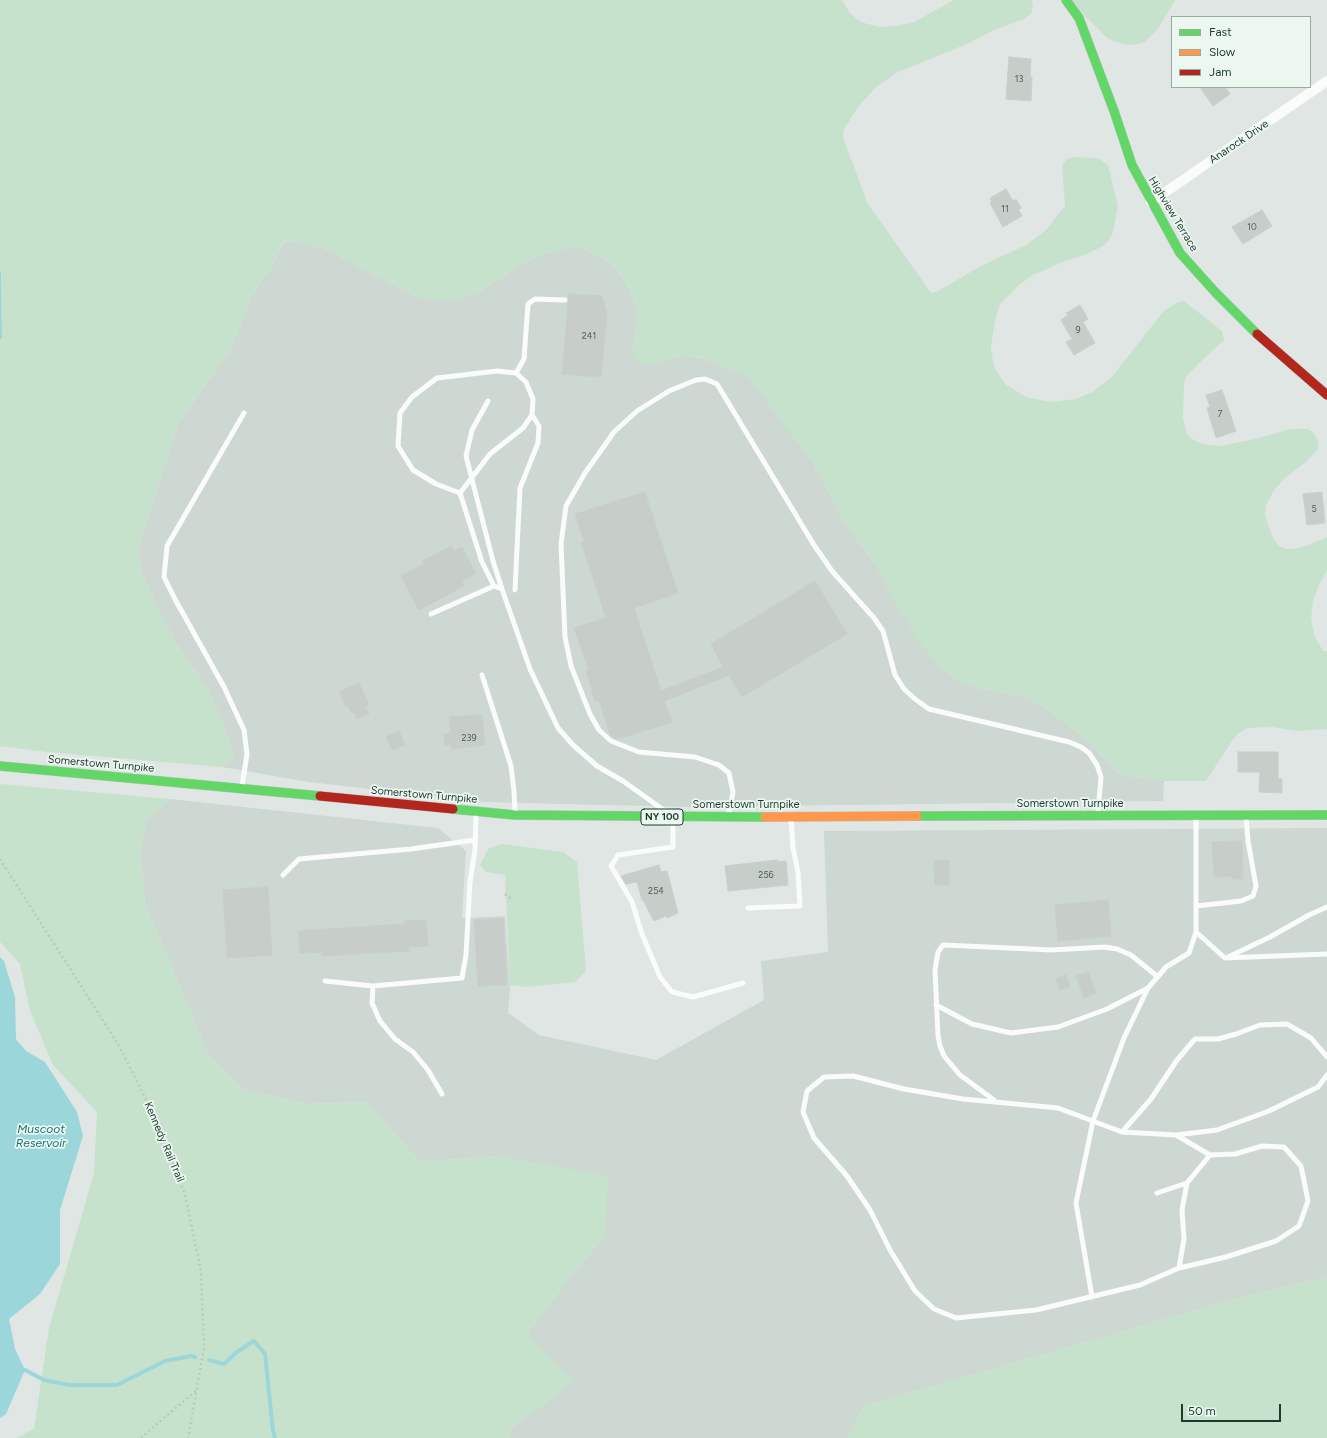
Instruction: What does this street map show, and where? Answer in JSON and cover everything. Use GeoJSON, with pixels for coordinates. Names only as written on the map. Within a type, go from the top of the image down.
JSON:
{"type":"FeatureCollection","features":[{"type":"Feature","properties":{"kind":"main road","name":"Highview Terrace"},"geometry":{"type":"LineString","coordinates":[[1066,0],[1079,18],[1114,111],[1132,165],[1180,254],[1216,293],[1265,341],[1327,395]]}},
{"type":"Feature","properties":{"kind":"main road","name":"Somerstown Turnpike"},"geometry":{"type":"LineString","coordinates":[[0,766],[515,815],[673,817],[1327,816]]}},
{"type":"Feature","properties":{"kind":"street","name":"Anarock Drive"},"geometry":{"type":"LineString","coordinates":[[1151,202],[1327,81]]}},
{"type":"Feature","properties":{"kind":"lane"},"geometry":{"type":"LineString","coordinates":[[516,372],[524,359],[528,304],[535,299],[564,300]]}},
{"type":"Feature","properties":{"kind":"lane"},"geometry":{"type":"LineString","coordinates":[[497,371],[516,372],[526,382],[533,399],[532,415],[523,428],[490,454],[460,493],[436,484],[413,470],[398,446],[400,413],[412,397],[437,378],[497,371]]}},
{"type":"Feature","properties":{"kind":"lane"},"geometry":{"type":"LineString","coordinates":[[729,816],[733,792],[729,773],[719,765],[695,757],[639,752],[611,741],[599,730],[590,714],[571,666],[565,637],[563,608],[561,544],[566,506],[585,473],[614,432],[637,411],[669,391],[696,380],[705,379],[717,384],[832,571],[874,618],[883,631],[895,674],[904,689],[914,699],[929,708],[1069,742],[1081,747],[1089,753],[1097,765],[1101,777],[1097,816]]}},
{"type":"Feature","properties":{"kind":"lane"},"geometry":{"type":"LineString","coordinates":[[488,401],[472,430],[466,456],[493,560],[530,670],[558,728],[573,745],[598,766],[623,781],[673,817],[673,847],[618,855],[611,866],[632,902],[642,934],[660,977],[672,992],[693,997],[743,983]]}},
{"type":"Feature","properties":{"kind":"lane"},"geometry":{"type":"LineString","coordinates":[[242,789],[247,754],[244,730],[224,687],[164,577],[167,546],[244,413]]}},
{"type":"Feature","properties":{"kind":"lane"},"geometry":{"type":"LineString","coordinates":[[515,590],[520,488],[538,443],[539,426],[532,415]]}},
{"type":"Feature","properties":{"kind":"lane"},"geometry":{"type":"LineString","coordinates":[[460,493],[482,562],[494,586],[502,589]]}},
{"type":"Feature","properties":{"kind":"lane"},"geometry":{"type":"LineString","coordinates":[[431,614],[494,586]]}},
{"type":"Feature","properties":{"kind":"lane"},"geometry":{"type":"LineString","coordinates":[[482,675],[510,766],[514,791],[515,815]]}},
{"type":"Feature","properties":{"kind":"lane"},"geometry":{"type":"LineString","coordinates":[[325,981],[373,986],[462,978],[466,955],[470,882],[477,812]]}},
{"type":"Feature","properties":{"kind":"lane"},"geometry":{"type":"LineString","coordinates":[[748,908],[800,906],[798,872],[793,848],[790,816]]}},
{"type":"Feature","properties":{"kind":"lane"},"geometry":{"type":"LineString","coordinates":[[1092,1297],[1076,1203],[1093,1121],[1124,1038],[1148,988],[1166,967],[1189,953],[1196,932],[1196,816]]}},
{"type":"Feature","properties":{"kind":"lane"},"geometry":{"type":"LineString","coordinates":[[1196,906],[1241,901],[1252,896],[1256,886],[1248,841],[1246,816]]}},
{"type":"Feature","properties":{"kind":"lane"},"geometry":{"type":"LineString","coordinates":[[283,875],[298,859],[411,849],[475,840]]}},
{"type":"Feature","properties":{"kind":"lane"},"geometry":{"type":"LineString","coordinates":[[1225,958],[1270,937],[1309,915],[1327,907]]}},
{"type":"Feature","properties":{"kind":"lane"},"geometry":{"type":"LineString","coordinates":[[1196,932],[1225,958],[1327,954]]}},
{"type":"Feature","properties":{"kind":"lane"},"geometry":{"type":"LineString","coordinates":[[995,1101],[960,1075],[944,1056],[938,1036],[935,970],[938,952],[943,945],[1052,950],[1104,947],[1118,949],[1131,955],[1158,977]]}},
{"type":"Feature","properties":{"kind":"lane"},"geometry":{"type":"LineString","coordinates":[[373,986],[372,1003],[380,1021],[395,1039],[413,1052],[428,1070],[442,1094]]}},
{"type":"Feature","properties":{"kind":"lane"},"geometry":{"type":"LineString","coordinates":[[936,1005],[972,1024],[1012,1033],[1058,1027],[1108,1009],[1148,988]]}},
{"type":"Feature","properties":{"kind":"lane"},"geometry":{"type":"LineString","coordinates":[[1122,1132],[1151,1099],[1177,1060],[1195,1039],[1218,1039],[1260,1025],[1287,1024],[1311,1038],[1327,1057]]}},
{"type":"Feature","properties":{"kind":"lane"},"geometry":{"type":"LineString","coordinates":[[1176,1135],[1210,1155],[1235,1154],[1262,1146],[1284,1146],[1301,1166],[1308,1201],[1299,1226],[1276,1241],[1226,1257],[1179,1268],[1140,1285],[1036,1310],[956,1318],[934,1309],[915,1291],[890,1250],[870,1210],[847,1176],[814,1138],[803,1112],[807,1091],[824,1078],[853,1076],[904,1089],[963,1099],[1058,1108],[1122,1132],[1176,1135],[1217,1130],[1268,1111],[1318,1087],[1327,1075]]}},
{"type":"Feature","properties":{"kind":"lane"},"geometry":{"type":"LineString","coordinates":[[1157,1193],[1187,1182],[1210,1155]]}},
{"type":"Feature","properties":{"kind":"lane"},"geometry":{"type":"LineString","coordinates":[[1179,1268],[1184,1239],[1182,1210],[1187,1182]]}},
{"type":"Feature","properties":{"kind":"path","name":"Kennedy Rail Trail"},"geometry":{"type":"LineString","coordinates":[[0,859],[118,1044],[157,1121],[185,1194],[201,1271],[204,1348],[188,1438]]}},
{"type":"Feature","properties":{"kind":"path"},"geometry":{"type":"LineString","coordinates":[[505,894],[513,900]]}},
{"type":"Feature","properties":{"kind":"path"},"geometry":{"type":"LineString","coordinates":[[141,1438],[197,1391]]}},
{"type":"Feature","properties":{"kind":"shaded area"},"geometry":{"type":"Polygon","coordinates":[[[291,241],[323,248],[418,297],[475,295],[525,262],[558,249],[575,247],[584,249],[606,259],[618,271],[627,284],[637,307],[638,323],[632,347],[654,364],[686,355],[701,358],[748,376],[812,461],[845,523],[878,568],[893,598],[942,669],[963,683],[978,688],[1020,696],[1042,706],[1062,720],[1087,741],[1116,771],[1123,775],[1164,781],[1163,801],[685,807],[484,802],[309,782],[222,767],[229,762],[234,755],[218,712],[207,688],[178,646],[161,615],[142,574],[138,548],[178,424],[228,353],[251,297],[271,268],[283,243],[291,241]]]}},
{"type":"Feature","properties":{"kind":"shaded area"},"geometry":{"type":"Polygon","coordinates":[[[170,799],[438,828],[466,851],[462,918],[505,916],[510,988],[508,1013],[539,1035],[656,1060],[764,1000],[761,961],[828,952],[824,831],[1327,828],[1327,1277],[1239,1298],[864,1406],[847,1438],[509,1438],[510,1429],[573,1382],[527,1334],[568,1279],[605,1236],[499,1156],[420,1162],[366,1102],[308,1104],[244,1090],[208,1054],[145,904],[140,851],[146,821],[170,799]]]}},
{"type":"Feature","properties":{"kind":"green space"},"geometry":{"type":"Polygon","coordinates":[[[0,0],[842,0],[850,13],[857,19],[864,23],[880,27],[897,26],[914,22],[954,0],[1031,0],[1033,5],[1031,14],[1024,19],[992,31],[969,43],[896,73],[876,87],[858,107],[844,129],[843,138],[868,204],[931,293],[938,291],[981,266],[1026,245],[1045,231],[1065,206],[1062,165],[1067,159],[1075,157],[1093,158],[1101,160],[1108,165],[1118,206],[1113,232],[1109,240],[1103,246],[1087,254],[1063,262],[1031,276],[1018,286],[1000,304],[995,320],[991,346],[993,362],[996,370],[1005,384],[1026,397],[1051,402],[1076,399],[1092,392],[1111,378],[1163,312],[1176,303],[1184,301],[1222,331],[1224,340],[1187,375],[1184,383],[1183,418],[1187,435],[1202,444],[1219,446],[1251,440],[1291,429],[1307,429],[1314,433],[1318,441],[1318,449],[1306,462],[1286,477],[1274,490],[1266,505],[1265,514],[1273,538],[1278,545],[1285,549],[1294,549],[1309,545],[1327,537],[1327,570],[1313,601],[1311,618],[1314,635],[1323,651],[1327,651],[1327,729],[1297,731],[1272,727],[1248,728],[1240,732],[1234,738],[1206,781],[1164,781],[1123,775],[1116,771],[1087,741],[1062,720],[1042,706],[1020,696],[978,688],[963,683],[942,669],[918,641],[893,598],[878,568],[845,523],[812,461],[748,377],[702,358],[686,355],[654,364],[645,364],[638,361],[634,355],[632,346],[638,323],[637,307],[627,284],[618,271],[606,259],[584,249],[575,247],[558,249],[525,262],[475,295],[459,299],[433,300],[418,297],[323,248],[291,241],[283,242],[271,268],[251,297],[228,353],[178,424],[138,548],[142,574],[161,615],[178,646],[207,688],[218,712],[234,755],[230,762],[222,767],[47,752],[0,746],[0,340],[2,337],[0,270],[0,0]]]}},
{"type":"Feature","properties":{"kind":"green space"},"geometry":{"type":"Polygon","coordinates":[[[1072,0],[1175,0],[1158,29],[1146,41],[1139,44],[1130,45],[1122,44],[1107,38],[1084,15],[1072,0]]]}},
{"type":"Feature","properties":{"kind":"green space"},"geometry":{"type":"Polygon","coordinates":[[[0,784],[170,799],[146,821],[140,851],[145,904],[208,1054],[244,1090],[308,1104],[366,1102],[420,1162],[499,1156],[608,1176],[605,1236],[568,1279],[527,1334],[574,1382],[510,1429],[509,1438],[16,1438],[34,1429],[49,1328],[94,1173],[97,1112],[53,1065],[30,1011],[20,964],[0,942],[0,784]]]}},
{"type":"Feature","properties":{"kind":"green space"},"geometry":{"type":"Polygon","coordinates":[[[501,844],[563,852],[577,862],[586,971],[575,982],[527,987],[510,985],[505,875],[486,872],[480,865],[488,849],[501,844]]]}},
{"type":"Feature","properties":{"kind":"green space"},"geometry":{"type":"Polygon","coordinates":[[[1327,1277],[1327,1438],[847,1438],[864,1406],[1239,1298],[1327,1277]]]}},
{"type":"Feature","properties":{"kind":"water"},"geometry":{"type":"Polygon","coordinates":[[[0,270],[2,338],[0,340],[0,270]]]}},
{"type":"Feature","properties":{"kind":"water","name":"Muscoot Reservoir"},"geometry":{"type":"Polygon","coordinates":[[[0,957],[4,961],[15,997],[16,1039],[26,1051],[45,1062],[77,1112],[83,1136],[60,1210],[60,1264],[40,1294],[9,1319],[15,1349],[25,1370],[6,1414],[0,1418],[0,957]]]}},
{"type":"Feature","properties":{"kind":"building"},"geometry":{"type":"Polygon","coordinates":[[[1009,57],[1031,59],[1031,101],[1006,99],[1009,57]]]}},
{"type":"Feature","properties":{"kind":"building"},"geometry":{"type":"Polygon","coordinates":[[[1201,88],[1226,88],[1230,94],[1213,106],[1201,88]]]}},
{"type":"Feature","properties":{"kind":"building"},"geometry":{"type":"Polygon","coordinates":[[[1006,189],[1013,201],[1016,199],[1021,208],[1018,209],[1022,216],[1003,227],[990,203],[992,202],[990,198],[1006,189]]]}},
{"type":"Feature","properties":{"kind":"building"},"geometry":{"type":"Polygon","coordinates":[[[1262,210],[1272,226],[1243,244],[1232,227],[1262,210]]]}},
{"type":"Feature","properties":{"kind":"building"},"geometry":{"type":"Polygon","coordinates":[[[569,294],[602,296],[607,313],[601,377],[562,374],[569,294]]]}},
{"type":"Feature","properties":{"kind":"building"},"geometry":{"type":"Polygon","coordinates":[[[1080,305],[1088,319],[1083,322],[1095,343],[1074,355],[1066,342],[1072,339],[1061,320],[1068,315],[1066,313],[1080,305]]]}},
{"type":"Feature","properties":{"kind":"building"},"geometry":{"type":"Polygon","coordinates":[[[1222,390],[1236,431],[1216,438],[1207,408],[1210,407],[1206,395],[1222,390]]]}},
{"type":"Feature","properties":{"kind":"building"},"geometry":{"type":"Polygon","coordinates":[[[645,492],[678,593],[634,608],[661,691],[723,667],[711,644],[815,581],[847,634],[742,697],[729,675],[664,701],[672,722],[618,739],[610,735],[599,700],[595,701],[586,671],[589,670],[574,628],[606,618],[581,542],[584,541],[575,514],[645,492]]]}},
{"type":"Feature","properties":{"kind":"building"},"geometry":{"type":"Polygon","coordinates":[[[1322,492],[1325,523],[1307,525],[1303,494],[1322,492]]]}},
{"type":"Feature","properties":{"kind":"building"},"geometry":{"type":"Polygon","coordinates":[[[451,546],[454,551],[462,547],[476,573],[462,581],[464,586],[419,610],[401,576],[424,564],[422,561],[451,546]]]}},
{"type":"Feature","properties":{"kind":"building"},"geometry":{"type":"Polygon","coordinates":[[[359,683],[369,705],[365,706],[369,714],[357,719],[354,712],[351,713],[348,706],[346,707],[339,692],[359,683]]]}},
{"type":"Feature","properties":{"kind":"building"},"geometry":{"type":"Polygon","coordinates":[[[482,715],[485,745],[452,749],[451,744],[445,745],[444,734],[451,733],[449,717],[482,715]]]}},
{"type":"Feature","properties":{"kind":"building"},"geometry":{"type":"Polygon","coordinates":[[[399,731],[405,745],[392,750],[386,736],[399,731]]]}},
{"type":"Feature","properties":{"kind":"building"},"geometry":{"type":"Polygon","coordinates":[[[1238,752],[1278,752],[1278,778],[1282,779],[1282,793],[1259,792],[1260,772],[1238,772],[1238,752]]]}},
{"type":"Feature","properties":{"kind":"building"},"geometry":{"type":"Polygon","coordinates":[[[1242,841],[1243,879],[1232,879],[1232,876],[1214,877],[1212,842],[1242,841]]]}},
{"type":"Feature","properties":{"kind":"building"},"geometry":{"type":"Polygon","coordinates":[[[777,860],[777,862],[786,861],[788,885],[728,891],[725,866],[777,860]]]}},
{"type":"Feature","properties":{"kind":"building"},"geometry":{"type":"Polygon","coordinates":[[[949,860],[949,885],[935,885],[934,861],[949,860]]]}},
{"type":"Feature","properties":{"kind":"building"},"geometry":{"type":"Polygon","coordinates":[[[659,865],[661,872],[667,871],[678,913],[667,918],[666,916],[654,921],[642,900],[637,882],[626,884],[621,876],[659,865]]]}},
{"type":"Feature","properties":{"kind":"building"},"geometry":{"type":"Polygon","coordinates":[[[268,887],[272,955],[227,958],[223,890],[268,887]]]}},
{"type":"Feature","properties":{"kind":"building"},"geometry":{"type":"Polygon","coordinates":[[[1108,900],[1111,936],[1058,941],[1055,905],[1108,900]]]}},
{"type":"Feature","properties":{"kind":"building"},"geometry":{"type":"Polygon","coordinates":[[[503,918],[507,985],[478,986],[474,920],[503,918]]]}},
{"type":"Feature","properties":{"kind":"building"},"geometry":{"type":"Polygon","coordinates":[[[426,920],[428,946],[409,947],[409,951],[322,956],[322,952],[300,953],[298,931],[405,924],[405,921],[426,920]]]}},
{"type":"Feature","properties":{"kind":"building"},"geometry":{"type":"Polygon","coordinates":[[[1088,972],[1096,993],[1084,998],[1076,976],[1088,972]]]}},
{"type":"Feature","properties":{"kind":"building"},"geometry":{"type":"Polygon","coordinates":[[[1066,975],[1070,986],[1060,990],[1056,979],[1066,975]]]}},
{"type":"Feature","properties":{"kind":"waterway"},"geometry":{"type":"LineString","coordinates":[[209,1360],[224,1364],[237,1352],[254,1341],[265,1354],[275,1438]]}},
{"type":"Feature","properties":{"kind":"waterway"},"geometry":{"type":"LineString","coordinates":[[25,1370],[44,1380],[69,1385],[117,1385],[165,1361],[191,1356],[195,1357]]}},
{"type":"Feature","properties":{"kind":"traffic: fast"},"geometry":{"type":"LineString","coordinates":[[1066,0],[1079,18],[1114,111],[1132,165],[1180,253],[1216,293],[1257,334]]}},
{"type":"Feature","properties":{"kind":"traffic: fast"},"geometry":{"type":"LineString","coordinates":[[0,766],[320,796]]}},
{"type":"Feature","properties":{"kind":"traffic: fast"},"geometry":{"type":"LineString","coordinates":[[453,809],[515,815],[765,817]]}},
{"type":"Feature","properties":{"kind":"traffic: fast"},"geometry":{"type":"LineString","coordinates":[[917,816],[1327,815]]}},
{"type":"Feature","properties":{"kind":"traffic: slow"},"geometry":{"type":"LineString","coordinates":[[765,817],[917,816]]}},
{"type":"Feature","properties":{"kind":"traffic: jam"},"geometry":{"type":"LineString","coordinates":[[1257,334],[1327,395]]}},
{"type":"Feature","properties":{"kind":"traffic: jam"},"geometry":{"type":"LineString","coordinates":[[320,796],[453,809]]}}]}
